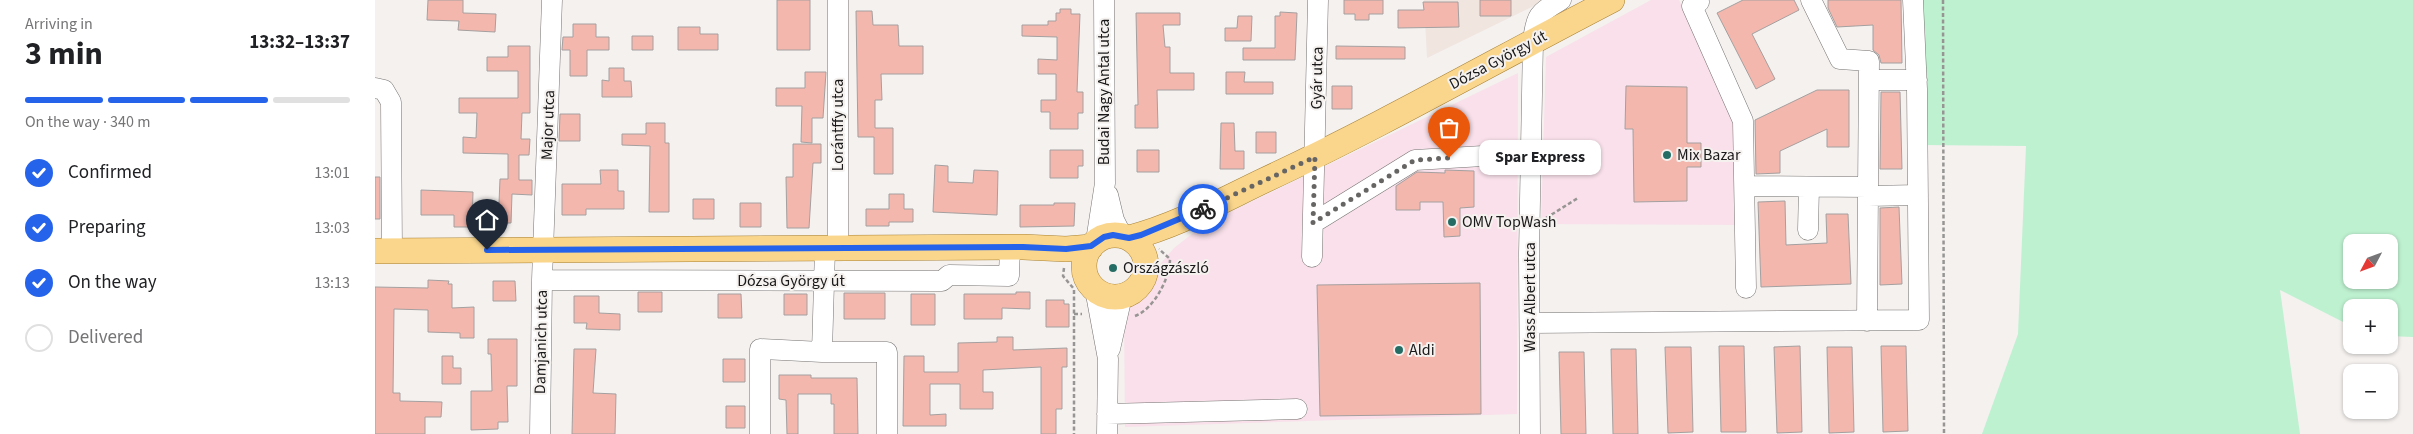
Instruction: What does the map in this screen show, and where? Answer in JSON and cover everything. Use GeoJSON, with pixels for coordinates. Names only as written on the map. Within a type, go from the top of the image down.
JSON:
{"type":"FeatureCollection","features":[{"type":"Feature","properties":{"kind":"main road","name":"Dózsa György út"},"geometry":{"type":"LineString","coordinates":[[384,251],[1017,247],[1066,249],[1094,244],[1113,235],[1125,237],[1148,233],[1315,157],[1612,0]]}},
{"type":"Feature","properties":{"kind":"main road","name":"Dózsa György út"},"geometry":{"type":"LineString","coordinates":[[1152,254],[1195,213]]}},
{"type":"Feature","properties":{"kind":"main road"},"geometry":{"type":"LineString","coordinates":[[1114,309],[1138,286],[1152,254],[1142,250],[1125,237]]}},
{"type":"Feature","properties":{"kind":"main road"},"geometry":{"type":"LineString","coordinates":[[1082,275],[1085,261],[1094,244]]}},
{"type":"Feature","properties":{"kind":"main road","name":"Dózsa György út"},"geometry":{"type":"LineString","coordinates":[[1017,247],[1082,275],[1112,297],[1114,309]]}},
{"type":"Feature","properties":{"kind":"street","name":"Major utca"},"geometry":{"type":"LineString","coordinates":[[544,250],[552,0]]}},
{"type":"Feature","properties":{"kind":"street","name":"Lorántffy utca"},"geometry":{"type":"LineString","coordinates":[[822,352],[824,281],[831,249],[838,0]]}},
{"type":"Feature","properties":{"kind":"street","name":"Budai Nagy Antal utca"},"geometry":{"type":"LineString","coordinates":[[1094,244],[1105,183],[1103,0]]}},
{"type":"Feature","properties":{"kind":"street","name":"Gyár utca"},"geometry":{"type":"LineString","coordinates":[[1312,256],[1318,0]]}},
{"type":"Feature","properties":{"kind":"street","name":"Wass Albert utca"},"geometry":{"type":"LineString","coordinates":[[1530,434],[1530,228],[1533,41],[1536,18],[1545,9],[1561,0]]}},
{"type":"Feature","properties":{"kind":"street"},"geometry":{"type":"LineString","coordinates":[[1811,0],[1840,60],[1869,61],[1867,321]]}},
{"type":"Feature","properties":{"kind":"street"},"geometry":{"type":"LineString","coordinates":[[1530,323],[1919,320],[1917,80],[1913,0]]}},
{"type":"Feature","properties":{"kind":"street"},"geometry":{"type":"LineString","coordinates":[[1700,1],[1692,6],[1743,121],[1746,288]]}},
{"type":"Feature","properties":{"kind":"street"},"geometry":{"type":"LineString","coordinates":[[1869,80],[1917,80]]}},
{"type":"Feature","properties":{"kind":"street"},"geometry":{"type":"LineString","coordinates":[[375,88],[383,90],[391,102],[384,251]]}},
{"type":"Feature","properties":{"kind":"street"},"geometry":{"type":"LineString","coordinates":[[1313,223],[1415,160],[1483,156]]}},
{"type":"Feature","properties":{"kind":"street","name":"Budai Nagy Antal utca"},"geometry":{"type":"LineString","coordinates":[[1105,183],[1114,220],[1125,237]]}},
{"type":"Feature","properties":{"kind":"street"},"geometry":{"type":"LineString","coordinates":[[1745,186],[1809,186],[1918,196]]}},
{"type":"Feature","properties":{"kind":"street"},"geometry":{"type":"LineString","coordinates":[[1808,230],[1809,186]]}},
{"type":"Feature","properties":{"kind":"street","name":"Dózsa György út"},"geometry":{"type":"LineString","coordinates":[[542,280],[942,281],[949,275],[1009,276],[1017,247]]}},
{"type":"Feature","properties":{"kind":"street","name":"Damjanich utca"},"geometry":{"type":"LineString","coordinates":[[540,434],[544,250]]}},
{"type":"Feature","properties":{"kind":"street"},"geometry":{"type":"LineString","coordinates":[[1114,309],[1108,359],[1107,424],[1297,409]]}},
{"type":"Feature","properties":{"kind":"street"},"geometry":{"type":"LineString","coordinates":[[760,434],[760,349],[822,352],[887,352],[887,434]]}},
{"type":"Feature","properties":{"kind":"path"},"geometry":{"type":"LineString","coordinates":[[1943,0],[1944,434]]}},
{"type":"Feature","properties":{"kind":"path"},"geometry":{"type":"LineString","coordinates":[[1530,228],[1578,198]]}},
{"type":"Feature","properties":{"kind":"path"},"geometry":{"type":"LineString","coordinates":[[1074,314],[1114,309],[1138,315],[1150,304],[1165,282],[1170,270],[1170,260],[1152,254]]}},
{"type":"Feature","properties":{"kind":"path"},"geometry":{"type":"LineString","coordinates":[[1074,434],[1074,289],[1063,276],[1082,275]]}},
{"type":"Feature","properties":{"kind":"shaded area"},"geometry":{"type":"Polygon","coordinates":[[[1424,0],[1546,0],[1427,58],[1424,0]]]}},
{"type":"Feature","properties":{"kind":"shaded area"},"geometry":{"type":"Polygon","coordinates":[[[1651,0],[1679,0],[1740,122],[1743,225],[1541,224],[1546,57],[1651,0]]]}},
{"type":"Feature","properties":{"kind":"shaded area"},"geometry":{"type":"Polygon","coordinates":[[[1518,73],[1517,414],[1125,427],[1124,314],[1145,293],[1156,269],[1174,248],[1205,224],[1518,73]]]}},
{"type":"Feature","properties":{"kind":"green space"},"geometry":{"type":"Polygon","coordinates":[[[1920,0],[2413,0],[2413,337],[2398,336],[2398,299],[2343,299],[2343,322],[2280,290],[2300,434],[1982,434],[2018,334],[2026,146],[1923,145],[1920,0]]]}},
{"type":"Feature","properties":{"kind":"building"},"geometry":{"type":"Polygon","coordinates":[[[428,0],[463,0],[463,13],[496,14],[495,32],[458,30],[459,21],[427,20],[428,0]]]}},
{"type":"Feature","properties":{"kind":"building"},"geometry":{"type":"Polygon","coordinates":[[[777,0],[810,0],[810,50],[777,50],[777,0]]]}},
{"type":"Feature","properties":{"kind":"building"},"geometry":{"type":"Polygon","coordinates":[[[1344,0],[1383,0],[1383,14],[1369,14],[1369,20],[1355,20],[1355,14],[1344,14],[1344,0]]]}},
{"type":"Feature","properties":{"kind":"building"},"geometry":{"type":"Polygon","coordinates":[[[1480,0],[1511,0],[1511,16],[1480,16],[1480,0]]]}},
{"type":"Feature","properties":{"kind":"building"},"geometry":{"type":"Polygon","coordinates":[[[1743,0],[1794,0],[1799,10],[1752,34],[1775,79],[1756,89],[1717,13],[1743,0]]]}},
{"type":"Feature","properties":{"kind":"building"},"geometry":{"type":"Polygon","coordinates":[[[1828,0],[1901,0],[1902,63],[1881,63],[1879,55],[1873,50],[1873,25],[1837,27],[1828,8],[1828,0]]]}},
{"type":"Feature","properties":{"kind":"building"},"geometry":{"type":"Polygon","coordinates":[[[1423,2],[1458,2],[1459,27],[1398,28],[1398,10],[1424,10],[1423,2]]]}},
{"type":"Feature","properties":{"kind":"building"},"geometry":{"type":"Polygon","coordinates":[[[1060,9],[1071,9],[1071,14],[1080,14],[1077,92],[1083,92],[1083,113],[1078,113],[1078,129],[1050,129],[1050,112],[1041,112],[1041,100],[1056,100],[1056,74],[1038,74],[1038,59],[1057,60],[1057,37],[1022,36],[1022,25],[1048,25],[1048,21],[1056,21],[1056,13],[1060,13],[1060,9]]]}},
{"type":"Feature","properties":{"kind":"building"},"geometry":{"type":"Polygon","coordinates":[[[856,11],[872,11],[873,25],[898,25],[899,46],[923,46],[923,74],[881,74],[882,100],[875,100],[875,128],[893,128],[893,174],[874,174],[874,137],[858,137],[856,11]]]}},
{"type":"Feature","properties":{"kind":"building"},"geometry":{"type":"Polygon","coordinates":[[[1280,12],[1297,13],[1295,60],[1243,60],[1243,48],[1275,48],[1275,16],[1280,16],[1280,12]]]}},
{"type":"Feature","properties":{"kind":"building"},"geometry":{"type":"Polygon","coordinates":[[[1136,13],[1180,13],[1180,25],[1163,25],[1165,47],[1170,47],[1170,73],[1194,73],[1194,90],[1157,90],[1158,128],[1135,128],[1135,105],[1138,105],[1136,13]]]}},
{"type":"Feature","properties":{"kind":"building"},"geometry":{"type":"Polygon","coordinates":[[[1238,16],[1252,16],[1251,41],[1225,41],[1225,28],[1237,28],[1238,16]]]}},
{"type":"Feature","properties":{"kind":"building"},"geometry":{"type":"Polygon","coordinates":[[[573,24],[596,24],[596,37],[609,37],[609,50],[587,50],[587,76],[570,76],[570,50],[562,50],[563,37],[573,37],[573,24]]]}},
{"type":"Feature","properties":{"kind":"building"},"geometry":{"type":"Polygon","coordinates":[[[678,27],[700,27],[700,34],[718,34],[718,50],[678,50],[678,27]]]}},
{"type":"Feature","properties":{"kind":"building"},"geometry":{"type":"Polygon","coordinates":[[[632,36],[653,36],[653,50],[632,50],[632,36]]]}},
{"type":"Feature","properties":{"kind":"building"},"geometry":{"type":"Polygon","coordinates":[[[508,46],[530,46],[530,113],[522,113],[521,139],[530,139],[529,155],[519,155],[519,180],[532,180],[532,195],[512,194],[511,223],[494,223],[495,203],[499,203],[500,179],[508,179],[508,154],[463,153],[463,137],[476,138],[477,113],[459,113],[459,98],[518,98],[518,71],[487,71],[487,57],[508,57],[508,46]]]}},
{"type":"Feature","properties":{"kind":"building"},"geometry":{"type":"Polygon","coordinates":[[[1336,46],[1405,47],[1405,59],[1336,59],[1336,46]]]}},
{"type":"Feature","properties":{"kind":"building"},"geometry":{"type":"Polygon","coordinates":[[[609,68],[624,68],[624,81],[631,81],[632,97],[602,97],[602,80],[609,81],[609,68]]]}},
{"type":"Feature","properties":{"kind":"building"},"geometry":{"type":"Polygon","coordinates":[[[805,72],[826,72],[823,118],[812,118],[812,143],[801,142],[802,106],[776,106],[776,88],[805,88],[805,72]]]}},
{"type":"Feature","properties":{"kind":"building"},"geometry":{"type":"Polygon","coordinates":[[[1226,72],[1245,72],[1244,82],[1273,82],[1273,94],[1226,94],[1226,72]]]}},
{"type":"Feature","properties":{"kind":"building"},"geometry":{"type":"Polygon","coordinates":[[[1332,86],[1352,86],[1352,109],[1332,109],[1332,86]]]}},
{"type":"Feature","properties":{"kind":"building","name":"Mix Bazar"},"geometry":{"type":"Polygon","coordinates":[[[1626,86],[1687,87],[1687,143],[1701,143],[1701,167],[1687,167],[1687,201],[1634,202],[1633,129],[1625,129],[1626,86]]]}},
{"type":"Feature","properties":{"kind":"building"},"geometry":{"type":"Polygon","coordinates":[[[1817,90],[1849,90],[1849,147],[1827,147],[1827,129],[1780,151],[1780,173],[1756,174],[1755,120],[1817,90]]]}},
{"type":"Feature","properties":{"kind":"building"},"geometry":{"type":"Polygon","coordinates":[[[1881,92],[1900,92],[1902,169],[1880,169],[1881,92]]]}},
{"type":"Feature","properties":{"kind":"building"},"geometry":{"type":"Polygon","coordinates":[[[560,114],[580,114],[580,141],[559,141],[560,114]]]}},
{"type":"Feature","properties":{"kind":"building"},"geometry":{"type":"Polygon","coordinates":[[[646,123],[665,123],[665,143],[669,143],[669,212],[649,212],[650,146],[622,145],[622,134],[646,134],[646,123]]]}},
{"type":"Feature","properties":{"kind":"building"},"geometry":{"type":"Polygon","coordinates":[[[1221,123],[1234,123],[1235,151],[1244,151],[1244,169],[1220,169],[1221,123]]]}},
{"type":"Feature","properties":{"kind":"building"},"geometry":{"type":"Polygon","coordinates":[[[1256,132],[1276,132],[1276,153],[1256,153],[1256,132]]]}},
{"type":"Feature","properties":{"kind":"building"},"geometry":{"type":"Polygon","coordinates":[[[793,144],[821,144],[821,163],[813,163],[809,228],[787,228],[786,177],[793,177],[793,144]]]}},
{"type":"Feature","properties":{"kind":"building"},"geometry":{"type":"Polygon","coordinates":[[[1050,150],[1083,150],[1083,166],[1078,166],[1078,178],[1050,178],[1050,150]]]}},
{"type":"Feature","properties":{"kind":"building"},"geometry":{"type":"Polygon","coordinates":[[[1137,150],[1159,150],[1159,172],[1137,172],[1137,150]]]}},
{"type":"Feature","properties":{"kind":"building"},"geometry":{"type":"Polygon","coordinates":[[[935,165],[948,166],[948,182],[973,183],[974,170],[998,171],[997,215],[933,212],[935,165]]]}},
{"type":"Feature","properties":{"kind":"building"},"geometry":{"type":"Polygon","coordinates":[[[600,170],[618,170],[618,191],[624,191],[624,209],[586,209],[586,215],[562,215],[562,184],[601,184],[600,170]]]}},
{"type":"Feature","properties":{"kind":"building"},"geometry":{"type":"Polygon","coordinates":[[[1445,170],[1474,171],[1474,207],[1460,208],[1460,236],[1444,237],[1443,202],[1420,202],[1420,210],[1396,210],[1396,186],[1417,172],[1445,173],[1445,170]]]}},
{"type":"Feature","properties":{"kind":"building"},"geometry":{"type":"Polygon","coordinates":[[[375,177],[380,177],[380,219],[375,219],[375,177]]]}},
{"type":"Feature","properties":{"kind":"building"},"geometry":{"type":"Polygon","coordinates":[[[421,190],[473,192],[472,227],[454,227],[454,215],[421,215],[421,190]]]}},
{"type":"Feature","properties":{"kind":"building"},"geometry":{"type":"Polygon","coordinates":[[[889,194],[904,194],[904,209],[913,209],[913,222],[889,222],[889,226],[866,226],[866,209],[889,209],[889,194]]]}},
{"type":"Feature","properties":{"kind":"building"},"geometry":{"type":"Polygon","coordinates":[[[693,199],[714,199],[714,219],[693,219],[693,199]]]}},
{"type":"Feature","properties":{"kind":"building"},"geometry":{"type":"Polygon","coordinates":[[[1785,201],[1786,245],[1827,243],[1826,214],[1848,214],[1851,284],[1761,287],[1758,202],[1785,201]]]}},
{"type":"Feature","properties":{"kind":"building"},"geometry":{"type":"Polygon","coordinates":[[[740,203],[761,203],[761,227],[740,227],[740,203]]]}},
{"type":"Feature","properties":{"kind":"building"},"geometry":{"type":"Polygon","coordinates":[[[1054,203],[1075,203],[1074,226],[1020,227],[1020,205],[1054,205],[1054,203]]]}},
{"type":"Feature","properties":{"kind":"building"},"geometry":{"type":"Polygon","coordinates":[[[1899,207],[1902,284],[1880,285],[1880,208],[1899,207]]]}},
{"type":"Feature","properties":{"kind":"building"},"geometry":{"type":"Polygon","coordinates":[[[428,280],[449,281],[448,284],[452,284],[452,308],[474,307],[474,338],[460,338],[460,333],[428,332],[428,310],[394,309],[393,393],[400,393],[400,401],[442,402],[441,417],[425,417],[425,434],[375,434],[375,287],[428,288],[428,280]]]}},
{"type":"Feature","properties":{"kind":"building"},"geometry":{"type":"Polygon","coordinates":[[[493,281],[515,281],[516,301],[493,301],[493,281]]]}},
{"type":"Feature","properties":{"kind":"building","name":"Aldi"},"geometry":{"type":"Polygon","coordinates":[[[1480,283],[1481,414],[1320,416],[1317,285],[1480,283]]]}},
{"type":"Feature","properties":{"kind":"building"},"geometry":{"type":"Polygon","coordinates":[[[638,292],[662,292],[662,312],[638,312],[638,292]]]}},
{"type":"Feature","properties":{"kind":"building"},"geometry":{"type":"Polygon","coordinates":[[[1016,292],[1030,292],[1030,309],[1002,308],[1002,319],[964,319],[964,294],[1016,294],[1016,292]]]}},
{"type":"Feature","properties":{"kind":"building"},"geometry":{"type":"Polygon","coordinates":[[[844,293],[885,293],[885,319],[844,319],[844,293]]]}},
{"type":"Feature","properties":{"kind":"building"},"geometry":{"type":"Polygon","coordinates":[[[718,294],[741,294],[742,318],[718,318],[718,294]]]}},
{"type":"Feature","properties":{"kind":"building"},"geometry":{"type":"Polygon","coordinates":[[[784,294],[807,294],[807,315],[784,315],[784,294]]]}},
{"type":"Feature","properties":{"kind":"building"},"geometry":{"type":"Polygon","coordinates":[[[911,294],[935,294],[935,325],[911,325],[911,294]]]}},
{"type":"Feature","properties":{"kind":"building"},"geometry":{"type":"Polygon","coordinates":[[[574,296],[599,296],[599,313],[620,314],[620,330],[586,329],[587,323],[574,323],[574,296]]]}},
{"type":"Feature","properties":{"kind":"building"},"geometry":{"type":"Polygon","coordinates":[[[1046,300],[1064,300],[1064,304],[1069,304],[1069,327],[1046,327],[1046,300]]]}},
{"type":"Feature","properties":{"kind":"building"},"geometry":{"type":"Polygon","coordinates":[[[997,337],[1013,337],[1013,350],[1067,348],[1067,367],[1062,367],[1062,409],[1056,409],[1056,434],[1041,434],[1041,367],[983,370],[983,392],[993,392],[993,409],[960,409],[960,384],[930,384],[930,415],[946,414],[946,426],[903,426],[904,356],[924,356],[924,372],[958,372],[958,343],[997,342],[997,337]]]}},
{"type":"Feature","properties":{"kind":"building"},"geometry":{"type":"Polygon","coordinates":[[[488,339],[517,339],[517,386],[507,386],[508,422],[498,422],[498,429],[471,430],[471,391],[492,391],[491,354],[488,354],[488,339]]]}},
{"type":"Feature","properties":{"kind":"building"},"geometry":{"type":"Polygon","coordinates":[[[1719,346],[1744,346],[1746,432],[1721,432],[1719,346]]]}},
{"type":"Feature","properties":{"kind":"building"},"geometry":{"type":"Polygon","coordinates":[[[1800,346],[1802,432],[1777,433],[1774,347],[1800,346]]]}},
{"type":"Feature","properties":{"kind":"building"},"geometry":{"type":"Polygon","coordinates":[[[1881,346],[1906,346],[1908,431],[1883,432],[1881,346]]]}},
{"type":"Feature","properties":{"kind":"building"},"geometry":{"type":"Polygon","coordinates":[[[1665,347],[1691,347],[1693,432],[1668,433],[1665,347]]]}},
{"type":"Feature","properties":{"kind":"building"},"geometry":{"type":"Polygon","coordinates":[[[1827,347],[1852,347],[1854,432],[1829,433],[1827,347]]]}},
{"type":"Feature","properties":{"kind":"building"},"geometry":{"type":"Polygon","coordinates":[[[574,349],[596,349],[593,393],[616,394],[615,434],[572,434],[574,349]]]}},
{"type":"Feature","properties":{"kind":"building"},"geometry":{"type":"Polygon","coordinates":[[[1611,349],[1636,349],[1638,434],[1613,434],[1611,349]]]}},
{"type":"Feature","properties":{"kind":"building"},"geometry":{"type":"Polygon","coordinates":[[[1559,352],[1584,352],[1586,434],[1561,434],[1559,352]]]}},
{"type":"Feature","properties":{"kind":"building"},"geometry":{"type":"Polygon","coordinates":[[[442,356],[453,356],[453,368],[461,368],[461,384],[442,384],[442,356]]]}},
{"type":"Feature","properties":{"kind":"building"},"geometry":{"type":"Polygon","coordinates":[[[723,359],[745,359],[745,382],[723,382],[723,359]]]}},
{"type":"Feature","properties":{"kind":"building"},"geometry":{"type":"Polygon","coordinates":[[[779,375],[811,375],[811,378],[857,378],[858,434],[834,434],[834,404],[831,404],[831,394],[798,394],[798,434],[787,434],[786,400],[779,399],[779,375]]]}},
{"type":"Feature","properties":{"kind":"building"},"geometry":{"type":"Polygon","coordinates":[[[726,406],[745,406],[745,428],[726,428],[726,406]]]}},
{"type":"Feature","properties":{"kind":"way so far"},"geometry":{"type":"LineString","coordinates":[[1203,209],[1315,157],[1313,223],[1415,160],[1449,158]]}},
{"type":"Feature","properties":{"kind":"place","name":"Mix Bazar"},"geometry":{"type":"Point","coordinates":[1667,155]}},
{"type":"Feature","properties":{"kind":"place","name":"Spar Express"},"geometry":{"type":"Point","coordinates":[1449,158]}},
{"type":"Feature","properties":{"kind":"place","name":"OMV TopWash"},"geometry":{"type":"Point","coordinates":[1452,222]}},
{"type":"Feature","properties":{"kind":"place","name":"Országzászló"},"geometry":{"type":"Point","coordinates":[1113,268]}},
{"type":"Feature","properties":{"kind":"place","name":"Aldi"},"geometry":{"type":"Point","coordinates":[1399,350]}},
{"type":"Feature","properties":{"kind":"route"},"geometry":{"type":"LineString","coordinates":[[487,250],[1023,247],[1066,249],[1091,246],[1104,237],[1113,235],[1129,238],[1148,233],[1203,209]]}}]}
